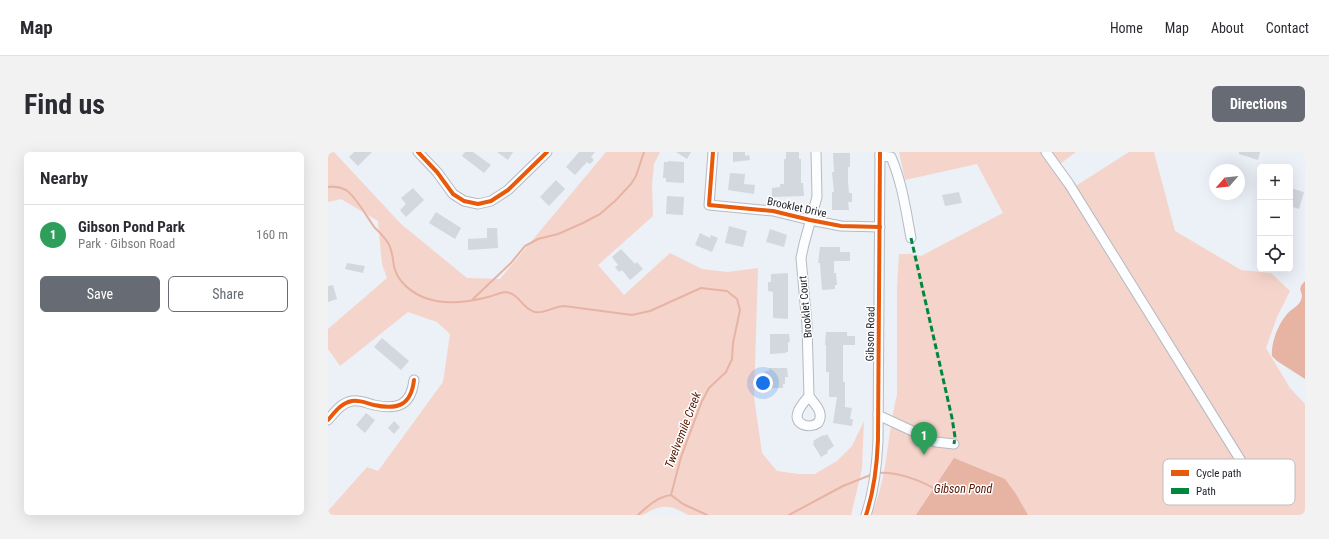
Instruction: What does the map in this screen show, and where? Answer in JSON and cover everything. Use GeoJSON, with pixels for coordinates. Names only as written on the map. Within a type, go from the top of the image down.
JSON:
{"type":"FeatureCollection","features":[{"type":"Feature","properties":{"kind":"street"},"geometry":{"type":"LineString","coordinates":[[418,152],[437,172],[453,194],[464,201],[478,204],[491,202],[508,190],[547,152]]}},
{"type":"Feature","properties":{"kind":"street","name":"Brooklet Drive"},"geometry":{"type":"LineString","coordinates":[[713,152],[709,205],[768,210],[841,226],[880,227]]}},
{"type":"Feature","properties":{"kind":"street","name":"Brooklet Court"},"geometry":{"type":"LineString","coordinates":[[809,396],[807,325],[801,258],[817,197],[816,152]]}},
{"type":"Feature","properties":{"kind":"street"},"geometry":{"type":"LineString","coordinates":[[1046,152],[1069,184],[1240,459]]}},
{"type":"Feature","properties":{"kind":"street"},"geometry":{"type":"LineString","coordinates":[[880,154],[891,157],[894,165],[903,196],[911,238]]}},
{"type":"Feature","properties":{"kind":"street","name":"Gibson Road"},"geometry":{"type":"LineString","coordinates":[[866,515],[870,504],[877,454],[880,154]]}},
{"type":"Feature","properties":{"kind":"street"},"geometry":{"type":"LineString","coordinates":[[328,420],[346,398],[385,407],[397,406],[407,400],[411,395],[414,380]]}},
{"type":"Feature","properties":{"kind":"street"},"geometry":{"type":"LineString","coordinates":[[878,414],[931,440],[940,443],[954,444]]}},
{"type":"Feature","properties":{"kind":"shaded area"},"geometry":{"type":"Polygon","coordinates":[[[328,152],[334,152],[401,224],[467,278],[500,279],[606,152],[660,152],[654,164],[652,184],[653,216],[598,265],[624,295],[670,253],[702,269],[727,272],[758,268],[754,397],[762,453],[777,471],[798,474],[815,474],[837,461],[852,446],[864,421],[862,469],[851,515],[688,515],[670,507],[660,507],[643,515],[328,515],[328,511],[367,467],[378,471],[443,382],[450,334],[437,322],[408,312],[340,366],[328,349],[328,329],[387,278],[382,264],[378,221],[341,199],[328,202],[328,152]]]}},
{"type":"Feature","properties":{"kind":"shaded area"},"geometry":{"type":"Polygon","coordinates":[[[899,152],[1051,152],[1054,156],[1052,152],[1076,152],[1060,164],[1074,187],[1129,152],[1154,152],[1175,231],[1241,270],[1271,273],[1290,291],[1277,317],[1266,348],[1290,388],[1305,404],[1305,515],[871,515],[881,487],[897,395],[897,289],[899,254],[921,256],[1003,213],[977,164],[905,180],[899,152]]]}},
{"type":"Feature","properties":{"kind":"water"},"geometry":{"type":"Polygon","coordinates":[[[1305,281],[1305,379],[1277,361],[1272,356],[1272,350],[1276,332],[1282,320],[1300,302],[1302,295],[1300,289],[1305,281]]]}},
{"type":"Feature","properties":{"kind":"water","name":"Gibson Pond"},"geometry":{"type":"Polygon","coordinates":[[[954,458],[1005,479],[1028,515],[916,515],[954,458]]]}},
{"type":"Feature","properties":{"kind":"building"},"geometry":{"type":"Polygon","coordinates":[[[354,152],[372,152],[358,166],[349,157],[354,152]]]}},
{"type":"Feature","properties":{"kind":"building"},"geometry":{"type":"Polygon","coordinates":[[[465,152],[473,152],[491,165],[484,173],[462,156],[465,152]]]}},
{"type":"Feature","properties":{"kind":"building"},"geometry":{"type":"Polygon","coordinates":[[[497,152],[513,152],[508,160],[497,152]]]}},
{"type":"Feature","properties":{"kind":"building"},"geometry":{"type":"Polygon","coordinates":[[[579,152],[595,152],[591,157],[594,160],[590,164],[587,162],[575,175],[566,167],[579,152]]]}},
{"type":"Feature","properties":{"kind":"building"},"geometry":{"type":"Polygon","coordinates":[[[676,152],[691,152],[687,159],[676,152]]]}},
{"type":"Feature","properties":{"kind":"building"},"geometry":{"type":"Polygon","coordinates":[[[733,152],[745,152],[745,156],[749,155],[750,160],[733,162],[733,152]]]}},
{"type":"Feature","properties":{"kind":"building"},"geometry":{"type":"Polygon","coordinates":[[[786,152],[799,152],[799,159],[801,159],[801,183],[803,183],[804,196],[772,197],[772,188],[780,187],[780,184],[784,184],[784,159],[786,159],[786,152]]]}},
{"type":"Feature","properties":{"kind":"building"},"geometry":{"type":"Polygon","coordinates":[[[1239,152],[1260,152],[1258,160],[1239,154],[1239,152]]]}},
{"type":"Feature","properties":{"kind":"building"},"geometry":{"type":"Polygon","coordinates":[[[833,153],[850,153],[848,182],[849,193],[852,193],[852,202],[848,202],[849,210],[832,210],[832,192],[834,192],[832,172],[834,172],[833,153]]]}},
{"type":"Feature","properties":{"kind":"building"},"geometry":{"type":"Polygon","coordinates":[[[664,162],[684,162],[684,183],[666,182],[666,178],[663,178],[664,162]]]}},
{"type":"Feature","properties":{"kind":"building"},"geometry":{"type":"Polygon","coordinates":[[[730,173],[745,174],[744,184],[755,185],[754,194],[728,190],[730,173]]]}},
{"type":"Feature","properties":{"kind":"building"},"geometry":{"type":"Polygon","coordinates":[[[556,180],[565,189],[549,206],[540,197],[556,180]]]}},
{"type":"Feature","properties":{"kind":"building"},"geometry":{"type":"Polygon","coordinates":[[[413,188],[424,200],[406,217],[400,210],[406,204],[401,198],[413,188]]]}},
{"type":"Feature","properties":{"kind":"building"},"geometry":{"type":"Polygon","coordinates":[[[1293,189],[1304,192],[1299,209],[1293,207],[1293,189]]]}},
{"type":"Feature","properties":{"kind":"building"},"geometry":{"type":"Polygon","coordinates":[[[959,192],[962,203],[945,206],[942,195],[959,192]]]}},
{"type":"Feature","properties":{"kind":"building"},"geometry":{"type":"Polygon","coordinates":[[[667,196],[684,197],[683,215],[666,214],[667,196]]]}},
{"type":"Feature","properties":{"kind":"building"},"geometry":{"type":"Polygon","coordinates":[[[436,212],[461,228],[455,239],[429,223],[436,212]]]}},
{"type":"Feature","properties":{"kind":"building"},"geometry":{"type":"Polygon","coordinates":[[[729,226],[747,231],[743,247],[725,243],[729,226]]]}},
{"type":"Feature","properties":{"kind":"building"},"geometry":{"type":"Polygon","coordinates":[[[487,228],[497,228],[498,248],[468,250],[468,239],[487,238],[487,228]]]}},
{"type":"Feature","properties":{"kind":"building"},"geometry":{"type":"Polygon","coordinates":[[[770,229],[787,235],[784,247],[766,242],[770,229]]]}},
{"type":"Feature","properties":{"kind":"building"},"geometry":{"type":"Polygon","coordinates":[[[700,233],[710,238],[711,235],[718,238],[712,252],[695,245],[700,233]]]}},
{"type":"Feature","properties":{"kind":"building"},"geometry":{"type":"Polygon","coordinates":[[[820,247],[840,247],[840,252],[850,252],[850,261],[834,261],[834,273],[836,273],[837,285],[835,285],[835,289],[822,290],[820,263],[818,263],[820,247]]]}},
{"type":"Feature","properties":{"kind":"building"},"geometry":{"type":"Polygon","coordinates":[[[621,249],[635,264],[637,262],[643,269],[630,280],[622,270],[619,272],[615,267],[618,265],[612,257],[621,249]]]}},
{"type":"Feature","properties":{"kind":"building"},"geometry":{"type":"Polygon","coordinates":[[[347,263],[365,266],[363,273],[345,269],[347,263]]]}},
{"type":"Feature","properties":{"kind":"building"},"geometry":{"type":"Polygon","coordinates":[[[788,273],[788,319],[773,318],[773,292],[768,291],[768,282],[771,282],[771,274],[788,273]]]}},
{"type":"Feature","properties":{"kind":"building"},"geometry":{"type":"Polygon","coordinates":[[[333,285],[337,299],[328,302],[328,286],[333,285]]]}},
{"type":"Feature","properties":{"kind":"building"},"geometry":{"type":"Polygon","coordinates":[[[826,332],[847,332],[847,336],[855,336],[855,345],[843,345],[845,407],[852,408],[850,419],[853,419],[852,426],[833,423],[837,397],[829,397],[829,372],[826,372],[826,332]]]}},
{"type":"Feature","properties":{"kind":"building"},"geometry":{"type":"Polygon","coordinates":[[[770,334],[789,334],[790,342],[788,342],[788,352],[770,354],[770,334]]]}},
{"type":"Feature","properties":{"kind":"building"},"geometry":{"type":"Polygon","coordinates":[[[382,338],[409,361],[401,370],[374,347],[382,338]]]}},
{"type":"Feature","properties":{"kind":"building"},"geometry":{"type":"Polygon","coordinates":[[[769,368],[787,368],[788,377],[785,377],[785,384],[783,384],[783,388],[769,388],[769,383],[765,383],[765,371],[769,371],[769,368]]]}},
{"type":"Feature","properties":{"kind":"building"},"geometry":{"type":"Polygon","coordinates":[[[366,413],[375,420],[365,433],[356,425],[366,413]]]}},
{"type":"Feature","properties":{"kind":"building"},"geometry":{"type":"Polygon","coordinates":[[[394,421],[400,427],[394,434],[388,428],[394,421]]]}},
{"type":"Feature","properties":{"kind":"building"},"geometry":{"type":"Polygon","coordinates":[[[827,434],[834,446],[827,451],[828,453],[821,457],[813,444],[813,441],[827,434]]]}},
{"type":"Feature","properties":{"kind":"waterway"},"geometry":{"type":"LineString","coordinates":[[473,299],[511,263],[525,246],[538,239],[558,234],[600,214],[631,184],[636,176],[644,152]]}},
{"type":"Feature","properties":{"kind":"waterway","name":"Twelvemile Creek"},"geometry":{"type":"LineString","coordinates":[[328,187],[339,187],[350,193],[375,228],[389,244],[394,268],[401,281],[420,296],[430,300],[442,302],[465,302],[506,292],[511,293],[527,308],[535,312],[542,312],[564,306],[632,315],[650,311],[701,288],[727,291],[737,299],[740,310],[733,343],[732,359],[726,372],[709,388],[702,401],[681,457],[671,495]]}},
{"type":"Feature","properties":{"kind":"waterway","name":"Twelvemile Creek"},"geometry":{"type":"LineString","coordinates":[[877,473],[892,473],[907,477],[922,482],[935,489]]}},
{"type":"Feature","properties":{"kind":"waterway","name":"Twelvemile Creek"},"geometry":{"type":"LineString","coordinates":[[789,515],[843,486],[873,474]]}},
{"type":"Feature","properties":{"kind":"waterway","name":"Twelvemile Creek"},"geometry":{"type":"LineString","coordinates":[[671,495],[683,504],[707,515]]}},
{"type":"Feature","properties":{"kind":"waterway"},"geometry":{"type":"LineString","coordinates":[[638,515],[657,500],[671,495]]}},
{"type":"Feature","properties":{"kind":"marked path"},"geometry":{"type":"LineString","coordinates":[[911,238],[952,418],[955,437],[954,444]]}},
{"type":"Feature","properties":{"kind":"cycle path"},"geometry":{"type":"LineString","coordinates":[[418,152],[437,172],[453,194],[464,201],[478,204],[491,201],[508,190],[547,152]]}},
{"type":"Feature","properties":{"kind":"cycle path"},"geometry":{"type":"LineString","coordinates":[[713,152],[709,205],[773,211],[841,226],[880,227]]}},
{"type":"Feature","properties":{"kind":"cycle path"},"geometry":{"type":"LineString","coordinates":[[866,515],[875,478],[878,440],[880,152]]}},
{"type":"Feature","properties":{"kind":"cycle path"},"geometry":{"type":"LineString","coordinates":[[328,420],[341,406],[352,401],[360,401],[390,407],[402,404],[410,396],[414,380]]}},
{"type":"Feature","properties":{"kind":"place","name":"Gibson Pond Park"},"geometry":{"type":"Point","coordinates":[924,455]}}]}
